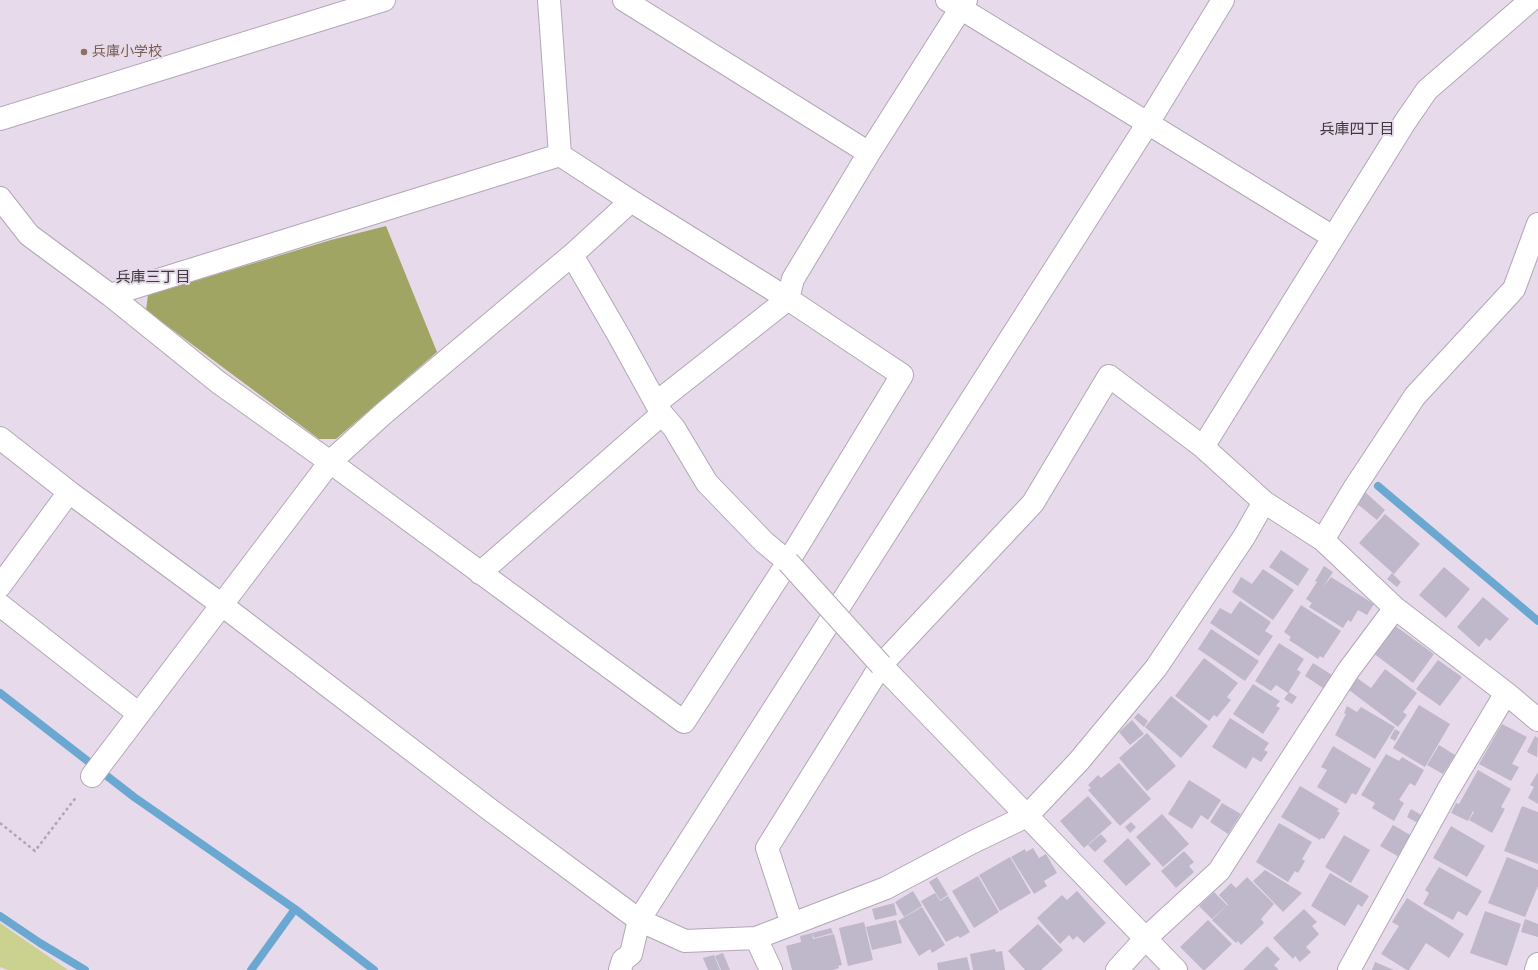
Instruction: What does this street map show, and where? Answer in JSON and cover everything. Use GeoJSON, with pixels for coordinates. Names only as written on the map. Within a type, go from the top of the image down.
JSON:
{"type":"FeatureCollection","features":[{"type":"Feature","properties":{"kind":"street"},"geometry":{"type":"LineString","coordinates":[[0,119],[384,0]]}},
{"type":"Feature","properties":{"kind":"street"},"geometry":{"type":"LineString","coordinates":[[548,0],[560,155]]}},
{"type":"Feature","properties":{"kind":"street"},"geometry":{"type":"LineString","coordinates":[[624,0],[869,153]]}},
{"type":"Feature","properties":{"kind":"street"},"geometry":{"type":"LineString","coordinates":[[620,970],[623,960],[631,954],[639,920],[1148,123],[1223,0]]}},
{"type":"Feature","properties":{"kind":"street"},"geometry":{"type":"LineString","coordinates":[[1203,447],[1333,237],[1427,90],[1531,0]]}},
{"type":"Feature","properties":{"kind":"street"},"geometry":{"type":"LineString","coordinates":[[480,573],[659,409],[788,299],[793,279],[958,3],[1148,123],[1333,237]]}},
{"type":"Feature","properties":{"kind":"street"},"geometry":{"type":"LineString","coordinates":[[0,198],[29,235],[110,296],[218,382],[330,462],[684,722],[788,562],[902,375],[788,299],[560,155]]}},
{"type":"Feature","properties":{"kind":"street"},"geometry":{"type":"LineString","coordinates":[[110,296],[560,155]]}},
{"type":"Feature","properties":{"kind":"street"},"geometry":{"type":"LineString","coordinates":[[98,769],[330,462],[389,409],[572,255],[631,201]]}},
{"type":"Feature","properties":{"kind":"street"},"geometry":{"type":"LineString","coordinates":[[1323,540],[1355,487],[1415,396],[1514,289],[1538,224]]}},
{"type":"Feature","properties":{"kind":"street"},"geometry":{"type":"LineString","coordinates":[[572,255],[659,409],[674,428],[707,483],[764,542],[788,562],[881,665],[1176,970]]}},
{"type":"Feature","properties":{"kind":"street"},"geometry":{"type":"LineString","coordinates":[[792,924],[767,848],[881,665],[1033,503],[1109,376],[1203,447],[1264,502],[1323,540],[1395,608],[1506,693],[1538,720]]}},
{"type":"Feature","properties":{"kind":"street"},"geometry":{"type":"LineString","coordinates":[[0,438],[69,492],[222,605],[489,809],[639,920],[685,941],[756,938],[886,888],[1027,816],[1079,761],[1156,668],[1244,538],[1264,502]]}},
{"type":"Feature","properties":{"kind":"street"},"geometry":{"type":"LineString","coordinates":[[0,586],[69,492]]}},
{"type":"Feature","properties":{"kind":"street"},"geometry":{"type":"LineString","coordinates":[[0,605],[139,714]]}},
{"type":"Feature","properties":{"kind":"street"},"geometry":{"type":"LineString","coordinates":[[1116,970],[1146,938],[1219,871],[1348,671],[1395,608]]}},
{"type":"Feature","properties":{"kind":"street"},"geometry":{"type":"LineString","coordinates":[[1349,970],[1448,790],[1506,693]]}},
{"type":"Feature","properties":{"kind":"street"},"geometry":{"type":"LineString","coordinates":[[756,938],[771,970]]}},
{"type":"Feature","properties":{"kind":"street"},"geometry":{"type":"LineString","coordinates":[[1536,970],[1538,964]]}},
{"type":"Feature","properties":{"kind":"path"},"geometry":{"type":"LineString","coordinates":[[0,823],[35,850],[98,769]]}},
{"type":"Feature","properties":{"kind":"green space"},"geometry":{"type":"Polygon","coordinates":[[[386,226],[437,352],[336,439],[319,439],[146,310],[148,295],[331,240],[386,226]]]}},
{"type":"Feature","properties":{"kind":"green space"},"geometry":{"type":"Polygon","coordinates":[[[0,923],[68,970],[8,970],[0,967],[0,923]]]}},
{"type":"Feature","properties":{"kind":"building"},"geometry":{"type":"Polygon","coordinates":[[[1365,492],[1385,510],[1377,520],[1356,503],[1365,492]]]}},
{"type":"Feature","properties":{"kind":"building"},"geometry":{"type":"Polygon","coordinates":[[[1385,514],[1420,544],[1394,574],[1359,543],[1385,514]]]}},
{"type":"Feature","properties":{"kind":"building"},"geometry":{"type":"Polygon","coordinates":[[[1281,550],[1309,569],[1298,586],[1269,567],[1281,550]]]}},
{"type":"Feature","properties":{"kind":"building"},"geometry":{"type":"Polygon","coordinates":[[[1324,566],[1333,572],[1323,587],[1331,577],[1374,604],[1367,615],[1358,610],[1351,622],[1348,620],[1343,628],[1309,607],[1312,603],[1306,599],[1317,582],[1315,581],[1324,566]]]}},
{"type":"Feature","properties":{"kind":"building"},"geometry":{"type":"Polygon","coordinates":[[[1444,567],[1470,589],[1446,618],[1419,595],[1444,567]]]}},
{"type":"Feature","properties":{"kind":"building"},"geometry":{"type":"Polygon","coordinates":[[[1263,569],[1294,590],[1273,620],[1232,592],[1241,577],[1252,584],[1263,569]]]}},
{"type":"Feature","properties":{"kind":"building"},"geometry":{"type":"Polygon","coordinates":[[[1392,573],[1401,582],[1397,587],[1387,579],[1392,573]]]}},
{"type":"Feature","properties":{"kind":"building"},"geometry":{"type":"Polygon","coordinates":[[[1483,597],[1509,619],[1490,641],[1486,638],[1479,647],[1457,627],[1483,597]]]}},
{"type":"Feature","properties":{"kind":"building"},"geometry":{"type":"Polygon","coordinates":[[[1240,601],[1271,622],[1265,631],[1273,636],[1259,656],[1210,623],[1220,608],[1231,614],[1240,601]]]}},
{"type":"Feature","properties":{"kind":"building"},"geometry":{"type":"Polygon","coordinates":[[[1301,605],[1341,631],[1323,658],[1320,656],[1318,659],[1289,640],[1291,637],[1284,632],[1301,605]]]}},
{"type":"Feature","properties":{"kind":"building"},"geometry":{"type":"Polygon","coordinates":[[[1394,625],[1434,654],[1413,683],[1373,653],[1394,625]]]}},
{"type":"Feature","properties":{"kind":"building"},"geometry":{"type":"Polygon","coordinates":[[[1211,629],[1259,661],[1245,681],[1198,649],[1211,629]]]}},
{"type":"Feature","properties":{"kind":"building"},"geometry":{"type":"Polygon","coordinates":[[[1279,643],[1304,659],[1297,670],[1301,672],[1288,693],[1276,685],[1271,691],[1255,681],[1279,643]]]}},
{"type":"Feature","properties":{"kind":"building"},"geometry":{"type":"Polygon","coordinates":[[[1204,658],[1238,683],[1227,697],[1231,700],[1217,717],[1214,715],[1209,721],[1175,696],[1204,658]]]}},
{"type":"Feature","properties":{"kind":"building"},"geometry":{"type":"Polygon","coordinates":[[[1438,660],[1462,677],[1440,706],[1416,689],[1438,660]]]}},
{"type":"Feature","properties":{"kind":"building"},"geometry":{"type":"Polygon","coordinates":[[[1313,663],[1332,675],[1323,688],[1305,676],[1313,663]]]}},
{"type":"Feature","properties":{"kind":"building"},"geometry":{"type":"Polygon","coordinates":[[[1385,669],[1417,693],[1403,712],[1407,715],[1398,727],[1349,690],[1357,678],[1371,688],[1385,669]]]}},
{"type":"Feature","properties":{"kind":"building"},"geometry":{"type":"Polygon","coordinates":[[[1253,684],[1280,701],[1276,706],[1280,708],[1263,734],[1233,714],[1253,684]]]}},
{"type":"Feature","properties":{"kind":"building"},"geometry":{"type":"Polygon","coordinates":[[[1289,692],[1297,697],[1292,704],[1284,699],[1289,692]]]}},
{"type":"Feature","properties":{"kind":"building"},"geometry":{"type":"Polygon","coordinates":[[[1171,696],[1208,726],[1181,758],[1145,727],[1171,696]]]}},
{"type":"Feature","properties":{"kind":"building"},"geometry":{"type":"Polygon","coordinates":[[[1419,705],[1450,724],[1425,767],[1393,748],[1419,705]]]}},
{"type":"Feature","properties":{"kind":"building"},"geometry":{"type":"Polygon","coordinates":[[[1347,706],[1357,712],[1361,707],[1395,727],[1375,759],[1335,735],[1346,714],[1344,713],[1347,706]]]}},
{"type":"Feature","properties":{"kind":"building"},"geometry":{"type":"Polygon","coordinates":[[[1138,713],[1148,721],[1144,727],[1134,718],[1138,713]]]}},
{"type":"Feature","properties":{"kind":"building"},"geometry":{"type":"Polygon","coordinates":[[[1230,718],[1269,743],[1264,750],[1268,752],[1261,762],[1253,757],[1246,769],[1212,747],[1230,718]]]}},
{"type":"Feature","properties":{"kind":"building"},"geometry":{"type":"Polygon","coordinates":[[[1132,720],[1144,734],[1130,745],[1119,732],[1132,720]]]}},
{"type":"Feature","properties":{"kind":"building"},"geometry":{"type":"Polygon","coordinates":[[[1502,724],[1527,737],[1512,764],[1519,767],[1511,781],[1479,764],[1502,724]]]}},
{"type":"Feature","properties":{"kind":"building"},"geometry":{"type":"Polygon","coordinates":[[[1395,729],[1400,732],[1395,741],[1390,738],[1395,729]]]}},
{"type":"Feature","properties":{"kind":"building"},"geometry":{"type":"Polygon","coordinates":[[[1147,733],[1176,766],[1147,791],[1119,758],[1147,733]]]}},
{"type":"Feature","properties":{"kind":"building"},"geometry":{"type":"Polygon","coordinates":[[[1535,736],[1538,738],[1537,757],[1527,752],[1535,736]]]}},
{"type":"Feature","properties":{"kind":"building"},"geometry":{"type":"Polygon","coordinates":[[[1439,745],[1455,755],[1443,774],[1427,765],[1439,745]]]}},
{"type":"Feature","properties":{"kind":"building"},"geometry":{"type":"Polygon","coordinates":[[[1333,746],[1371,769],[1356,795],[1352,793],[1346,804],[1317,787],[1327,770],[1321,767],[1333,746]]]}},
{"type":"Feature","properties":{"kind":"building"},"geometry":{"type":"Polygon","coordinates":[[[1386,754],[1399,761],[1402,757],[1424,770],[1415,786],[1410,783],[1399,800],[1404,803],[1394,821],[1372,808],[1375,803],[1361,795],[1386,754]]]}},
{"type":"Feature","properties":{"kind":"building"},"geometry":{"type":"Polygon","coordinates":[[[1119,763],[1151,799],[1120,826],[1088,790],[1091,788],[1088,785],[1098,775],[1101,778],[1119,763]]]}},
{"type":"Feature","properties":{"kind":"building"},"geometry":{"type":"Polygon","coordinates":[[[1478,770],[1511,789],[1501,807],[1505,809],[1492,833],[1469,820],[1474,812],[1473,811],[1468,821],[1451,813],[1456,803],[1459,804],[1478,770]]]}},
{"type":"Feature","properties":{"kind":"building"},"geometry":{"type":"Polygon","coordinates":[[[1538,772],[1538,804],[1528,798],[1534,787],[1530,785],[1538,772]]]}},
{"type":"Feature","properties":{"kind":"building"},"geometry":{"type":"Polygon","coordinates":[[[1189,780],[1221,800],[1208,820],[1201,815],[1192,829],[1168,814],[1189,780]]]}},
{"type":"Feature","properties":{"kind":"building"},"geometry":{"type":"Polygon","coordinates":[[[1300,786],[1339,809],[1337,811],[1340,813],[1324,839],[1321,838],[1320,840],[1281,817],[1300,786]]]}},
{"type":"Feature","properties":{"kind":"building"},"geometry":{"type":"Polygon","coordinates":[[[1088,796],[1112,823],[1084,848],[1060,821],[1088,796]]]}},
{"type":"Feature","properties":{"kind":"building"},"geometry":{"type":"Polygon","coordinates":[[[1222,803],[1241,814],[1228,834],[1210,822],[1222,803]]]}},
{"type":"Feature","properties":{"kind":"building"},"geometry":{"type":"Polygon","coordinates":[[[1522,806],[1538,812],[1538,864],[1504,851],[1522,806]]]}},
{"type":"Feature","properties":{"kind":"building"},"geometry":{"type":"Polygon","coordinates":[[[1411,809],[1423,816],[1418,823],[1407,817],[1411,809]]]}},
{"type":"Feature","properties":{"kind":"building"},"geometry":{"type":"Polygon","coordinates":[[[1162,814],[1189,844],[1163,867],[1136,837],[1162,814]]]}},
{"type":"Feature","properties":{"kind":"building"},"geometry":{"type":"Polygon","coordinates":[[[1131,822],[1136,827],[1130,833],[1125,827],[1131,822]]]}},
{"type":"Feature","properties":{"kind":"building"},"geometry":{"type":"Polygon","coordinates":[[[1279,823],[1312,842],[1302,859],[1305,861],[1298,873],[1295,871],[1288,882],[1256,862],[1279,823]]]}},
{"type":"Feature","properties":{"kind":"building"},"geometry":{"type":"Polygon","coordinates":[[[1393,825],[1412,836],[1399,857],[1380,846],[1393,825]]]}},
{"type":"Feature","properties":{"kind":"building"},"geometry":{"type":"Polygon","coordinates":[[[1451,826],[1485,846],[1467,877],[1433,858],[1451,826]]]}},
{"type":"Feature","properties":{"kind":"building"},"geometry":{"type":"Polygon","coordinates":[[[1101,834],[1107,841],[1095,852],[1088,845],[1101,834]]]}},
{"type":"Feature","properties":{"kind":"building"},"geometry":{"type":"Polygon","coordinates":[[[1344,835],[1370,850],[1351,883],[1325,867],[1344,835]]]}},
{"type":"Feature","properties":{"kind":"building"},"geometry":{"type":"Polygon","coordinates":[[[1128,838],[1151,864],[1126,886],[1103,861],[1128,838]]]}},
{"type":"Feature","properties":{"kind":"building"},"geometry":{"type":"Polygon","coordinates":[[[1033,848],[1039,858],[1046,854],[1057,873],[1044,881],[1047,886],[1034,894],[1011,857],[1025,849],[1026,852],[1033,848]]]}},
{"type":"Feature","properties":{"kind":"building"},"geometry":{"type":"Polygon","coordinates":[[[1184,851],[1194,862],[1189,866],[1194,872],[1176,888],[1161,871],[1184,851]]]}},
{"type":"Feature","properties":{"kind":"building"},"geometry":{"type":"Polygon","coordinates":[[[1010,857],[1031,893],[1000,911],[979,875],[1010,857]]]}},
{"type":"Feature","properties":{"kind":"building"},"geometry":{"type":"Polygon","coordinates":[[[1507,857],[1538,870],[1538,886],[1525,917],[1488,903],[1507,857]]]}},
{"type":"Feature","properties":{"kind":"building"},"geometry":{"type":"Polygon","coordinates":[[[1439,867],[1482,891],[1467,916],[1458,911],[1453,920],[1423,904],[1429,893],[1425,890],[1439,867]]]}},
{"type":"Feature","properties":{"kind":"building"},"geometry":{"type":"Polygon","coordinates":[[[1265,870],[1302,893],[1283,912],[1253,881],[1265,870]]]}},
{"type":"Feature","properties":{"kind":"building"},"geometry":{"type":"Polygon","coordinates":[[[1330,873],[1369,896],[1362,907],[1358,904],[1345,926],[1311,906],[1330,873]]]}},
{"type":"Feature","properties":{"kind":"building"},"geometry":{"type":"Polygon","coordinates":[[[978,876],[999,912],[974,928],[952,891],[978,876]]]}},
{"type":"Feature","properties":{"kind":"building"},"geometry":{"type":"Polygon","coordinates":[[[937,877],[948,895],[940,900],[929,882],[937,877]]]}},
{"type":"Feature","properties":{"kind":"building"},"geometry":{"type":"Polygon","coordinates":[[[1247,877],[1274,904],[1261,919],[1264,923],[1241,945],[1238,941],[1236,943],[1212,920],[1227,905],[1229,906],[1219,895],[1231,883],[1236,888],[1247,877]]]}},
{"type":"Feature","properties":{"kind":"building"},"geometry":{"type":"Polygon","coordinates":[[[913,891],[922,906],[904,917],[895,902],[913,891]]]}},
{"type":"Feature","properties":{"kind":"building"},"geometry":{"type":"Polygon","coordinates":[[[1077,891],[1106,923],[1084,943],[1077,936],[1073,940],[1069,935],[1060,944],[1037,918],[1062,895],[1067,900],[1077,891]]]}},
{"type":"Feature","properties":{"kind":"building"},"geometry":{"type":"Polygon","coordinates":[[[1214,892],[1227,905],[1212,919],[1199,906],[1214,892]]]}},
{"type":"Feature","properties":{"kind":"building"},"geometry":{"type":"Polygon","coordinates":[[[935,893],[940,901],[948,896],[970,932],[960,938],[958,936],[946,942],[921,901],[935,893]]]}},
{"type":"Feature","properties":{"kind":"building"},"geometry":{"type":"Polygon","coordinates":[[[1407,898],[1464,934],[1449,958],[1426,943],[1409,970],[1407,970],[1381,954],[1399,926],[1392,922],[1407,898]]]}},
{"type":"Feature","properties":{"kind":"building"},"geometry":{"type":"Polygon","coordinates":[[[894,903],[897,915],[875,920],[872,909],[894,903]]]}},
{"type":"Feature","properties":{"kind":"building"},"geometry":{"type":"Polygon","coordinates":[[[922,907],[945,945],[932,953],[930,949],[919,956],[898,921],[922,907]]]}},
{"type":"Feature","properties":{"kind":"building"},"geometry":{"type":"Polygon","coordinates":[[[1304,909],[1317,922],[1312,926],[1319,934],[1306,947],[1311,952],[1300,962],[1295,956],[1293,959],[1273,938],[1304,909]]]}},
{"type":"Feature","properties":{"kind":"building"},"geometry":{"type":"Polygon","coordinates":[[[1485,911],[1521,924],[1507,966],[1470,953],[1485,911]]]}},
{"type":"Feature","properties":{"kind":"building"},"geometry":{"type":"Polygon","coordinates":[[[1525,919],[1538,924],[1538,937],[1521,932],[1525,919]]]}},
{"type":"Feature","properties":{"kind":"building"},"geometry":{"type":"Polygon","coordinates":[[[896,920],[902,943],[872,950],[866,927],[896,920]]]}},
{"type":"Feature","properties":{"kind":"building"},"geometry":{"type":"Polygon","coordinates":[[[1208,920],[1232,944],[1205,970],[1203,970],[1180,947],[1208,920]]]}},
{"type":"Feature","properties":{"kind":"building"},"geometry":{"type":"Polygon","coordinates":[[[864,922],[873,960],[848,966],[839,928],[864,922]]]}},
{"type":"Feature","properties":{"kind":"building"},"geometry":{"type":"Polygon","coordinates":[[[1038,924],[1063,950],[1041,970],[1025,970],[1008,951],[1038,924]]]}},
{"type":"Feature","properties":{"kind":"building"},"geometry":{"type":"Polygon","coordinates":[[[831,928],[833,933],[814,938],[812,933],[831,928]]]}},
{"type":"Feature","properties":{"kind":"building"},"geometry":{"type":"Polygon","coordinates":[[[812,933],[813,939],[834,934],[842,965],[838,966],[839,968],[833,970],[792,970],[786,946],[801,942],[800,936],[812,933]]]}},
{"type":"Feature","properties":{"kind":"building"},"geometry":{"type":"Polygon","coordinates":[[[1267,946],[1280,959],[1274,965],[1279,970],[1243,970],[1267,946]]]}},
{"type":"Feature","properties":{"kind":"building"},"geometry":{"type":"Polygon","coordinates":[[[995,949],[996,952],[1002,951],[1005,970],[973,970],[970,954],[995,949]]]}},
{"type":"Feature","properties":{"kind":"building"},"geometry":{"type":"Polygon","coordinates":[[[723,953],[730,970],[721,970],[715,956],[723,953]]]}},
{"type":"Feature","properties":{"kind":"building"},"geometry":{"type":"Polygon","coordinates":[[[714,955],[720,970],[708,970],[703,958],[714,955]]]}},
{"type":"Feature","properties":{"kind":"building"},"geometry":{"type":"Polygon","coordinates":[[[967,957],[970,970],[938,970],[937,963],[967,957]]]}},
{"type":"Feature","properties":{"kind":"building"},"geometry":{"type":"Polygon","coordinates":[[[1375,962],[1394,970],[1372,970],[1375,962]]]}},
{"type":"Feature","properties":{"kind":"waterway"},"geometry":{"type":"LineString","coordinates":[[1378,486],[1538,621]]}},
{"type":"Feature","properties":{"kind":"waterway"},"geometry":{"type":"LineString","coordinates":[[0,693],[134,797],[295,909],[374,970]]}},
{"type":"Feature","properties":{"kind":"waterway"},"geometry":{"type":"LineString","coordinates":[[251,970],[295,909]]}},
{"type":"Feature","properties":{"kind":"waterway"},"geometry":{"type":"LineString","coordinates":[[0,916],[40,943],[85,970]]}},
{"type":"Feature","properties":{"kind":"place","name":"兵庫小学校"},"geometry":{"type":"Point","coordinates":[84,52]}},
{"type":"Feature","properties":{"kind":"district","name":"兵庫四丁目"},"geometry":{"type":"Point","coordinates":[1357,130]}},
{"type":"Feature","properties":{"kind":"district","name":"兵庫三丁目"},"geometry":{"type":"Point","coordinates":[153,278]}}]}
